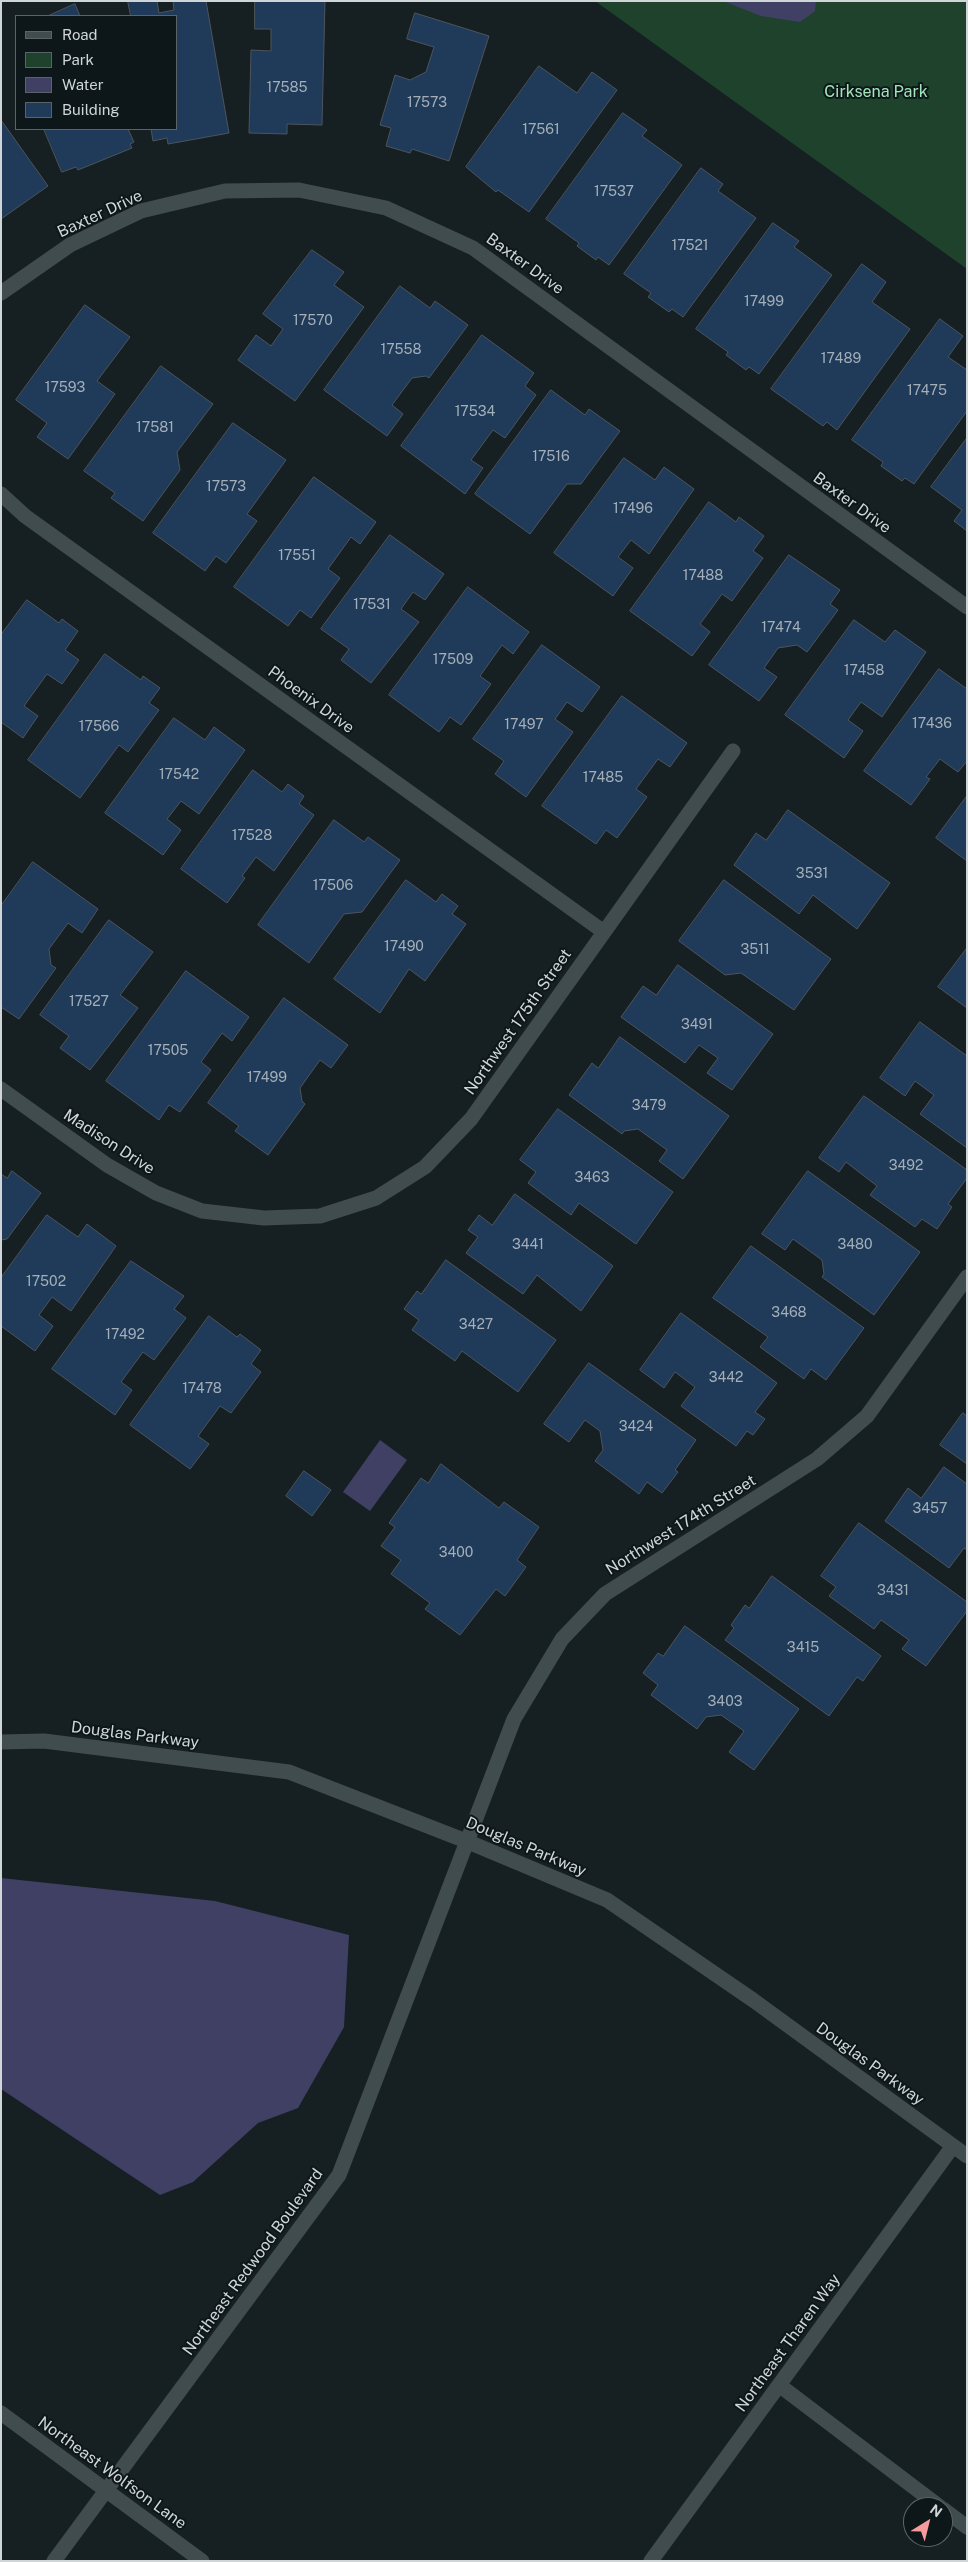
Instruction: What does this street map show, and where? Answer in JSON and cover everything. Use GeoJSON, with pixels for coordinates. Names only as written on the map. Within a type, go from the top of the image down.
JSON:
{"type":"FeatureCollection","features":[{"type":"Feature","properties":{"kind":"street","name":"Baxter Drive"},"geometry":{"type":"LineString","coordinates":[[1,293],[70,245],[132,215],[225,191],[299,190],[386,208],[473,248],[967,607]]}},
{"type":"Feature","properties":{"kind":"street","name":"Phoenix Drive"},"geometry":{"type":"LineString","coordinates":[[1,494],[25,516],[604,932]]}},
{"type":"Feature","properties":{"kind":"street","name":"Northwest 175th Street"},"geometry":{"type":"LineString","coordinates":[[264,1218],[328,1214],[376,1198],[425,1167],[471,1120],[733,751]]}},
{"type":"Feature","properties":{"kind":"street","name":"Madison Drive"},"geometry":{"type":"LineString","coordinates":[[1,1089],[107,1165],[156,1193],[202,1211],[264,1218]]}},
{"type":"Feature","properties":{"kind":"street","name":"Northwest 174th Street"},"geometry":{"type":"LineString","coordinates":[[466,1840],[514,1719],[526,1694],[562,1639],[605,1594],[816,1459],[868,1416],[967,1277]]}},
{"type":"Feature","properties":{"kind":"street","name":"Douglas Parkway"},"geometry":{"type":"LineString","coordinates":[[1,1742],[44,1741],[289,1772],[466,1840],[607,1900],[753,2000],[967,2156]]}},
{"type":"Feature","properties":{"kind":"street","name":"Northeast Redwood Boulevard"},"geometry":{"type":"LineString","coordinates":[[54,2561],[339,2175],[466,1840]]}},
{"type":"Feature","properties":{"kind":"street","name":"Northeast Tharen Way"},"geometry":{"type":"LineString","coordinates":[[651,2561],[953,2146]]}},
{"type":"Feature","properties":{"kind":"street"},"geometry":{"type":"LineString","coordinates":[[779,2385],[927,2497]]}},
{"type":"Feature","properties":{"kind":"street","name":"Northeast Wolfson Lane"},"geometry":{"type":"LineString","coordinates":[[1,2413],[202,2561]]}},
{"type":"Feature","properties":{"kind":"street"},"geometry":{"type":"LineString","coordinates":[[953,2516],[967,2527]]}},
{"type":"Feature","properties":{"kind":"green space","name":"Cirksena Park"},"geometry":{"type":"Polygon","coordinates":[[[595,1],[967,1],[967,269],[595,1]]]}},
{"type":"Feature","properties":{"kind":"water"},"geometry":{"type":"Polygon","coordinates":[[[723,1],[816,1],[815,11],[800,22],[761,16],[723,1]]]}},
{"type":"Feature","properties":{"kind":"water"},"geometry":{"type":"Polygon","coordinates":[[[380,1440],[407,1460],[370,1511],[343,1492],[380,1440]]]}},
{"type":"Feature","properties":{"kind":"water"},"geometry":{"type":"Polygon","coordinates":[[[1,1878],[215,1901],[349,1935],[344,2027],[298,2108],[258,2123],[193,2182],[160,2195],[1,2089],[1,1878]]]}},
{"type":"Feature","properties":{"kind":"building"},"geometry":{"type":"Polygon","coordinates":[[[128,1],[157,1],[159,13],[174,10],[173,1],[206,1],[229,133],[168,144],[167,138],[153,141],[151,130],[178,130],[178,15],[131,15],[128,1]]]}},
{"type":"Feature","properties":{"kind":"building"},"geometry":{"type":"Polygon","coordinates":[[[255,1],[325,1],[322,125],[287,124],[287,134],[249,133],[251,50],[271,51],[271,29],[255,29],[255,1]]]}},
{"type":"Feature","properties":{"kind":"building"},"geometry":{"type":"Polygon","coordinates":[[[75,4],[80,15],[50,15],[75,4]]]}},
{"type":"Feature","properties":{"kind":"building"},"geometry":{"type":"Polygon","coordinates":[[[415,13],[489,36],[449,161],[412,149],[410,153],[386,146],[391,128],[380,125],[395,75],[410,80],[426,72],[434,47],[407,39],[415,13]]]}},
{"type":"Feature","properties":{"kind":"building"},"geometry":{"type":"Polygon","coordinates":[[[539,66],[577,93],[592,72],[617,90],[529,212],[498,190],[496,192],[466,167],[539,66]]]}},
{"type":"Feature","properties":{"kind":"building"},"geometry":{"type":"Polygon","coordinates":[[[623,113],[647,130],[642,136],[682,165],[609,265],[598,257],[596,260],[577,246],[579,243],[546,219],[623,113]]]}},
{"type":"Feature","properties":{"kind":"building"},"geometry":{"type":"Polygon","coordinates":[[[1,120],[48,186],[1,219],[1,120]]]}},
{"type":"Feature","properties":{"kind":"building"},"geometry":{"type":"Polygon","coordinates":[[[44,130],[128,130],[134,142],[130,144],[132,148],[78,170],[76,167],[62,172],[44,130]]]}},
{"type":"Feature","properties":{"kind":"building"},"geometry":{"type":"Polygon","coordinates":[[[701,168],[723,184],[718,191],[756,218],[683,317],[672,309],[669,312],[648,297],[651,293],[624,274],[701,168]]]}},
{"type":"Feature","properties":{"kind":"building"},"geometry":{"type":"Polygon","coordinates":[[[773,223],[799,241],[794,247],[832,275],[759,374],[749,367],[746,370],[726,355],[728,352],[696,329],[773,223]]]}},
{"type":"Feature","properties":{"kind":"building"},"geometry":{"type":"Polygon","coordinates":[[[312,250],[344,272],[334,285],[364,307],[295,401],[238,360],[256,335],[271,346],[283,329],[263,314],[312,250]]]}},
{"type":"Feature","properties":{"kind":"building"},"geometry":{"type":"Polygon","coordinates":[[[862,264],[886,282],[872,302],[910,329],[837,430],[827,422],[823,426],[771,389],[862,264]]]}},
{"type":"Feature","properties":{"kind":"building"},"geometry":{"type":"Polygon","coordinates":[[[400,286],[430,308],[435,301],[468,325],[429,378],[426,376],[412,378],[392,405],[403,414],[387,436],[324,390],[400,286]]]}},
{"type":"Feature","properties":{"kind":"building"},"geometry":{"type":"Polygon","coordinates":[[[85,305],[130,337],[97,381],[115,394],[68,459],[37,437],[47,423],[16,400],[85,305]]]}},
{"type":"Feature","properties":{"kind":"building"},"geometry":{"type":"Polygon","coordinates":[[[940,319],[963,336],[948,357],[967,370],[967,411],[914,484],[905,478],[902,481],[881,466],[883,462],[852,440],[940,319]]]}},
{"type":"Feature","properties":{"kind":"building"},"geometry":{"type":"Polygon","coordinates":[[[482,335],[534,373],[525,386],[536,395],[505,438],[493,430],[471,460],[483,468],[465,494],[401,446],[482,335]]]}},
{"type":"Feature","properties":{"kind":"building"},"geometry":{"type":"Polygon","coordinates":[[[161,366],[213,404],[177,452],[180,470],[143,521],[111,498],[115,493],[84,471],[161,366]]]}},
{"type":"Feature","properties":{"kind":"building"},"geometry":{"type":"Polygon","coordinates":[[[551,390],[585,415],[589,409],[620,431],[581,484],[567,484],[530,534],[475,494],[551,390]]]}},
{"type":"Feature","properties":{"kind":"building"},"geometry":{"type":"Polygon","coordinates":[[[233,423],[286,460],[247,514],[257,521],[226,563],[216,556],[205,571],[153,533],[233,423]]]}},
{"type":"Feature","properties":{"kind":"building"},"geometry":{"type":"Polygon","coordinates":[[[967,438],[967,531],[954,521],[962,510],[931,487],[967,438]]]}},
{"type":"Feature","properties":{"kind":"building"},"geometry":{"type":"Polygon","coordinates":[[[624,458],[655,480],[664,467],[694,489],[649,554],[631,540],[618,557],[633,568],[613,596],[554,553],[624,458]]]}},
{"type":"Feature","properties":{"kind":"building"},"geometry":{"type":"Polygon","coordinates":[[[314,477],[376,522],[360,544],[351,537],[328,569],[340,578],[311,618],[300,610],[288,626],[234,587],[314,477]]]}},
{"type":"Feature","properties":{"kind":"building"},"geometry":{"type":"Polygon","coordinates":[[[709,502],[736,522],[739,517],[764,536],[753,551],[763,558],[732,601],[722,594],[700,624],[710,632],[692,656],[630,611],[709,502]]]}},
{"type":"Feature","properties":{"kind":"building"},"geometry":{"type":"Polygon","coordinates":[[[390,535],[444,574],[425,600],[413,592],[401,609],[419,622],[371,683],[341,660],[349,649],[321,629],[390,535]]]}},
{"type":"Feature","properties":{"kind":"building"},"geometry":{"type":"Polygon","coordinates":[[[789,555],[840,590],[830,604],[838,610],[807,652],[797,645],[778,648],[764,668],[777,677],[759,701],[709,665],[789,555]]]}},
{"type":"Feature","properties":{"kind":"building"},"geometry":{"type":"Polygon","coordinates":[[[468,587],[529,632],[513,654],[502,645],[480,676],[491,684],[461,725],[450,717],[439,732],[389,695],[468,587]]]}},
{"type":"Feature","properties":{"kind":"building"},"geometry":{"type":"Polygon","coordinates":[[[27,600],[59,623],[62,619],[78,631],[65,650],[79,660],[62,684],[47,674],[24,706],[38,716],[23,738],[1,722],[1,635],[27,600]]]}},
{"type":"Feature","properties":{"kind":"building"},"geometry":{"type":"Polygon","coordinates":[[[854,620],[885,642],[895,630],[926,652],[882,717],[861,702],[848,720],[863,731],[844,758],[785,715],[854,620]]]}},
{"type":"Feature","properties":{"kind":"building"},"geometry":{"type":"Polygon","coordinates":[[[542,645],[600,687],[582,712],[567,702],[555,719],[573,732],[526,797],[495,774],[504,761],[473,739],[542,645]]]}},
{"type":"Feature","properties":{"kind":"building"},"geometry":{"type":"Polygon","coordinates":[[[105,654],[141,680],[143,676],[160,688],[149,703],[159,710],[128,752],[119,745],[80,798],[28,760],[105,654]]]}},
{"type":"Feature","properties":{"kind":"building"},"geometry":{"type":"Polygon","coordinates":[[[939,669],[967,689],[967,761],[958,772],[940,759],[926,777],[930,779],[911,805],[864,771],[939,669]]]}},
{"type":"Feature","properties":{"kind":"building"},"geometry":{"type":"Polygon","coordinates":[[[622,696],[687,743],[670,767],[658,759],[636,789],[647,797],[617,838],[606,830],[596,844],[542,806],[622,696]]]}},
{"type":"Feature","properties":{"kind":"building"},"geometry":{"type":"Polygon","coordinates":[[[174,718],[205,740],[214,727],[245,750],[199,814],[181,801],[167,819],[181,830],[163,855],[105,813],[174,718]]]}},
{"type":"Feature","properties":{"kind":"building"},"geometry":{"type":"Polygon","coordinates":[[[253,770],[282,792],[288,784],[304,796],[299,804],[314,815],[274,871],[256,857],[242,876],[245,878],[227,903],[181,869],[253,770]]]}},
{"type":"Feature","properties":{"kind":"building"},"geometry":{"type":"Polygon","coordinates":[[[967,796],[967,861],[936,838],[967,796]]]}},
{"type":"Feature","properties":{"kind":"building"},"geometry":{"type":"Polygon","coordinates":[[[788,810],[890,883],[857,929],[813,895],[799,914],[734,865],[756,833],[766,840],[788,810]]]}},
{"type":"Feature","properties":{"kind":"building"},"geometry":{"type":"Polygon","coordinates":[[[334,820],[364,842],[368,837],[400,860],[362,912],[344,914],[309,963],[258,925],[334,820]]]}},
{"type":"Feature","properties":{"kind":"building"},"geometry":{"type":"Polygon","coordinates":[[[33,862],[98,909],[82,933],[68,923],[49,949],[51,965],[56,968],[19,1019],[1,1007],[1,906],[33,862]]]}},
{"type":"Feature","properties":{"kind":"building"},"geometry":{"type":"Polygon","coordinates":[[[406,880],[436,902],[442,894],[458,906],[452,914],[466,924],[425,981],[409,969],[380,1013],[334,979],[406,880]]]}},
{"type":"Feature","properties":{"kind":"building"},"geometry":{"type":"Polygon","coordinates":[[[724,880],[831,959],[794,1010],[741,973],[725,975],[679,941],[724,880]]]}},
{"type":"Feature","properties":{"kind":"building"},"geometry":{"type":"Polygon","coordinates":[[[109,920],[153,952],[120,995],[138,1008],[90,1070],[60,1048],[69,1036],[40,1015],[109,920]]]}},
{"type":"Feature","properties":{"kind":"building"},"geometry":{"type":"Polygon","coordinates":[[[967,948],[967,1008],[938,987],[967,948]]]}},
{"type":"Feature","properties":{"kind":"building"},"geometry":{"type":"Polygon","coordinates":[[[678,965],[773,1034],[732,1090],[707,1073],[718,1058],[699,1045],[685,1063],[621,1017],[643,986],[656,995],[678,965]]]}},
{"type":"Feature","properties":{"kind":"building"},"geometry":{"type":"Polygon","coordinates":[[[186,971],[249,1017],[232,1041],[222,1033],[201,1062],[211,1070],[180,1112],[169,1105],[159,1120],[106,1081],[186,971]]]}},
{"type":"Feature","properties":{"kind":"building"},"geometry":{"type":"Polygon","coordinates":[[[284,998],[348,1045],[331,1068],[320,1060],[300,1088],[302,1101],[305,1104],[268,1155],[235,1131],[239,1126],[208,1103],[284,998]]]}},
{"type":"Feature","properties":{"kind":"building"},"geometry":{"type":"Polygon","coordinates":[[[920,1022],[967,1056],[967,1148],[920,1114],[934,1095],[915,1081],[905,1096],[880,1078],[920,1022]]]}},
{"type":"Feature","properties":{"kind":"building"},"geometry":{"type":"Polygon","coordinates":[[[620,1037],[729,1116],[683,1179],[659,1161],[667,1150],[638,1129],[624,1131],[622,1134],[569,1095],[592,1063],[598,1068],[620,1037]]]}},
{"type":"Feature","properties":{"kind":"building"},"geometry":{"type":"Polygon","coordinates":[[[864,1096],[967,1170],[967,1178],[948,1204],[952,1207],[937,1229],[922,1219],[915,1227],[870,1195],[877,1186],[846,1162],[839,1172],[819,1158],[864,1096]]]}},
{"type":"Feature","properties":{"kind":"building"},"geometry":{"type":"Polygon","coordinates":[[[558,1109],[673,1192],[636,1244],[579,1203],[571,1215],[528,1183],[536,1172],[520,1160],[558,1109]]]}},
{"type":"Feature","properties":{"kind":"building"},"geometry":{"type":"Polygon","coordinates":[[[12,1171],[41,1193],[7,1239],[1,1240],[1,1174],[7,1178],[12,1171]]]}},
{"type":"Feature","properties":{"kind":"building"},"geometry":{"type":"Polygon","coordinates":[[[808,1171],[920,1252],[874,1315],[822,1277],[824,1274],[822,1260],[793,1239],[785,1250],[762,1234],[808,1171]]]}},
{"type":"Feature","properties":{"kind":"building"},"geometry":{"type":"Polygon","coordinates":[[[515,1194],[613,1266],[581,1311],[537,1275],[523,1294],[466,1253],[478,1237],[468,1230],[479,1215],[492,1225],[515,1194]]]}},
{"type":"Feature","properties":{"kind":"building"},"geometry":{"type":"Polygon","coordinates":[[[47,1215],[78,1237],[87,1224],[116,1246],[71,1311],[52,1297],[39,1315],[53,1326],[35,1351],[1,1326],[1,1278],[47,1215]]]}},
{"type":"Feature","properties":{"kind":"building"},"geometry":{"type":"Polygon","coordinates":[[[751,1246],[864,1328],[826,1380],[811,1369],[804,1379],[760,1347],[768,1337],[713,1298],[751,1246]]]}},
{"type":"Feature","properties":{"kind":"building"},"geometry":{"type":"Polygon","coordinates":[[[446,1260],[556,1340],[518,1392],[462,1351],[455,1361],[412,1330],[419,1320],[404,1309],[417,1291],[421,1294],[446,1260]]]}},
{"type":"Feature","properties":{"kind":"building"},"geometry":{"type":"Polygon","coordinates":[[[131,1261],[184,1296],[174,1309],[186,1318],[154,1360],[143,1352],[121,1382],[132,1390],[115,1415],[52,1369],[131,1261]]]}},
{"type":"Feature","properties":{"kind":"building"},"geometry":{"type":"Polygon","coordinates":[[[681,1313],[777,1383],[755,1412],[765,1419],[753,1435],[747,1431],[736,1446],[681,1406],[695,1387],[675,1372],[664,1388],[640,1370],[681,1313]]]}},
{"type":"Feature","properties":{"kind":"building"},"geometry":{"type":"Polygon","coordinates":[[[209,1316],[237,1337],[240,1334],[261,1350],[251,1364],[261,1372],[231,1413],[220,1406],[198,1436],[209,1444],[190,1469],[130,1425],[209,1316]]]}},
{"type":"Feature","properties":{"kind":"building"},"geometry":{"type":"Polygon","coordinates":[[[589,1363],[696,1440],[675,1470],[678,1472],[662,1493],[647,1482],[639,1494],[595,1461],[603,1450],[600,1431],[585,1420],[569,1442],[544,1424],[589,1363]]]}},
{"type":"Feature","properties":{"kind":"building"},"geometry":{"type":"Polygon","coordinates":[[[963,1413],[967,1416],[967,1464],[940,1445],[963,1413]]]}},
{"type":"Feature","properties":{"kind":"building"},"geometry":{"type":"Polygon","coordinates":[[[441,1464],[499,1508],[504,1502],[539,1527],[517,1560],[526,1567],[505,1596],[496,1589],[460,1635],[425,1609],[430,1603],[391,1574],[401,1560],[381,1546],[395,1527],[389,1523],[421,1478],[428,1483],[441,1464]]]}},
{"type":"Feature","properties":{"kind":"building"},"geometry":{"type":"Polygon","coordinates":[[[944,1467],[967,1484],[967,1550],[964,1548],[949,1568],[885,1521],[908,1488],[921,1498],[944,1467]]]}},
{"type":"Feature","properties":{"kind":"building"},"geometry":{"type":"Polygon","coordinates":[[[304,1471],[331,1490],[312,1516],[286,1496],[304,1471]]]}},
{"type":"Feature","properties":{"kind":"building"},"geometry":{"type":"Polygon","coordinates":[[[859,1523],[967,1602],[967,1611],[926,1666],[902,1649],[909,1640],[881,1620],[874,1629],[829,1596],[836,1587],[821,1576],[859,1523]]]}},
{"type":"Feature","properties":{"kind":"building"},"geometry":{"type":"Polygon","coordinates":[[[772,1576],[881,1656],[863,1681],[857,1677],[829,1716],[725,1640],[734,1628],[731,1625],[745,1605],[749,1608],[772,1576]]]}},
{"type":"Feature","properties":{"kind":"building"},"geometry":{"type":"Polygon","coordinates":[[[685,1626],[799,1709],[754,1770],[729,1752],[744,1731],[721,1715],[706,1717],[697,1729],[651,1695],[658,1685],[643,1673],[658,1653],[663,1656],[685,1626]]]}}]}
